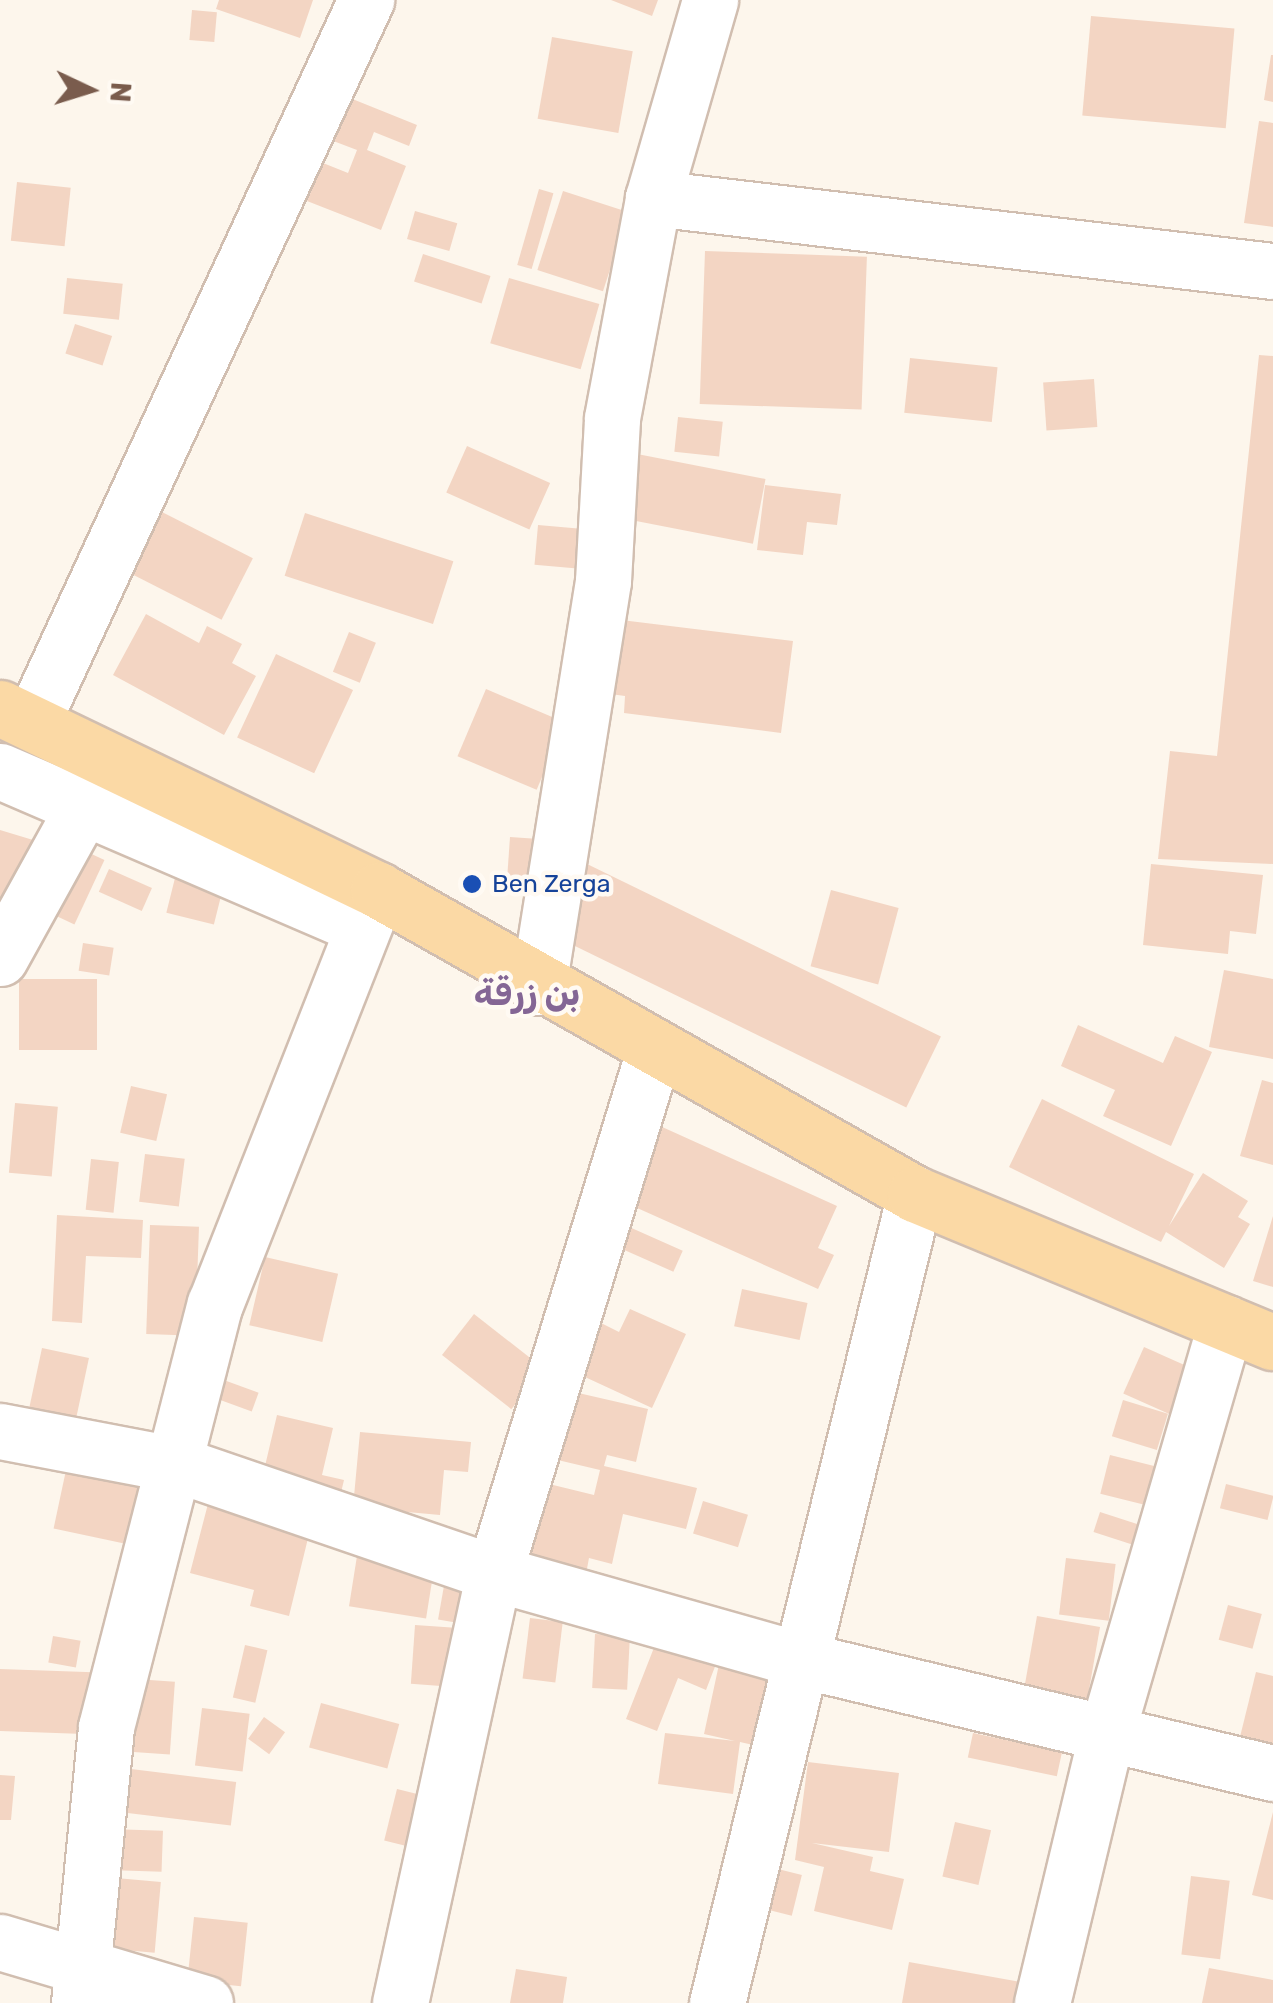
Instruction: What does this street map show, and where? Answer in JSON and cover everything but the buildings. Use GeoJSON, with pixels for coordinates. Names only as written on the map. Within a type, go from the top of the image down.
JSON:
{"type":"FeatureCollection","features":[{"type":"Feature","properties":{"kind":"main road"},"geometry":{"type":"LineString","coordinates":[[16,715],[370,909],[538,987],[915,1194],[1250,1333]]}},
{"type":"Feature","properties":{"kind":"street"},"geometry":{"type":"LineString","coordinates":[[16,715],[366,0]]}},
{"type":"Feature","properties":{"kind":"street"},"geometry":{"type":"LineString","coordinates":[[538,987],[603,581],[612,418],[653,198],[710,0]]}},
{"type":"Feature","properties":{"kind":"street"},"geometry":{"type":"LineString","coordinates":[[653,198],[1273,271]]}},
{"type":"Feature","properties":{"kind":"street"},"geometry":{"type":"LineString","coordinates":[[0,771],[81,811],[370,909],[215,1304],[178,1465],[106,1726],[83,1987]]}},
{"type":"Feature","properties":{"kind":"street"},"geometry":{"type":"LineString","coordinates":[[0,958],[81,811]]}},
{"type":"Feature","properties":{"kind":"street"},"geometry":{"type":"LineString","coordinates":[[400,2003],[494,1574],[654,1052]]}},
{"type":"Feature","properties":{"kind":"street"},"geometry":{"type":"LineString","coordinates":[[716,2003],[915,1194]]}},
{"type":"Feature","properties":{"kind":"street"},"geometry":{"type":"LineString","coordinates":[[1042,2003],[1107,1732],[1250,1333]]}},
{"type":"Feature","properties":{"kind":"street"},"geometry":{"type":"LineString","coordinates":[[0,1431],[178,1465],[494,1574],[802,1660],[1273,1773]]}},
{"type":"Feature","properties":{"kind":"street"},"geometry":{"type":"LineString","coordinates":[[0,1942],[83,1987],[205,2003]]}},
{"type":"Feature","properties":{"kind":"place","name":"Ben Zerga"},"geometry":{"type":"Point","coordinates":[472,884]}},
{"type":"Feature","properties":{"kind":"district","name":"بن زرقة"},"geometry":{"type":"Point","coordinates":[527,993]}}]}
